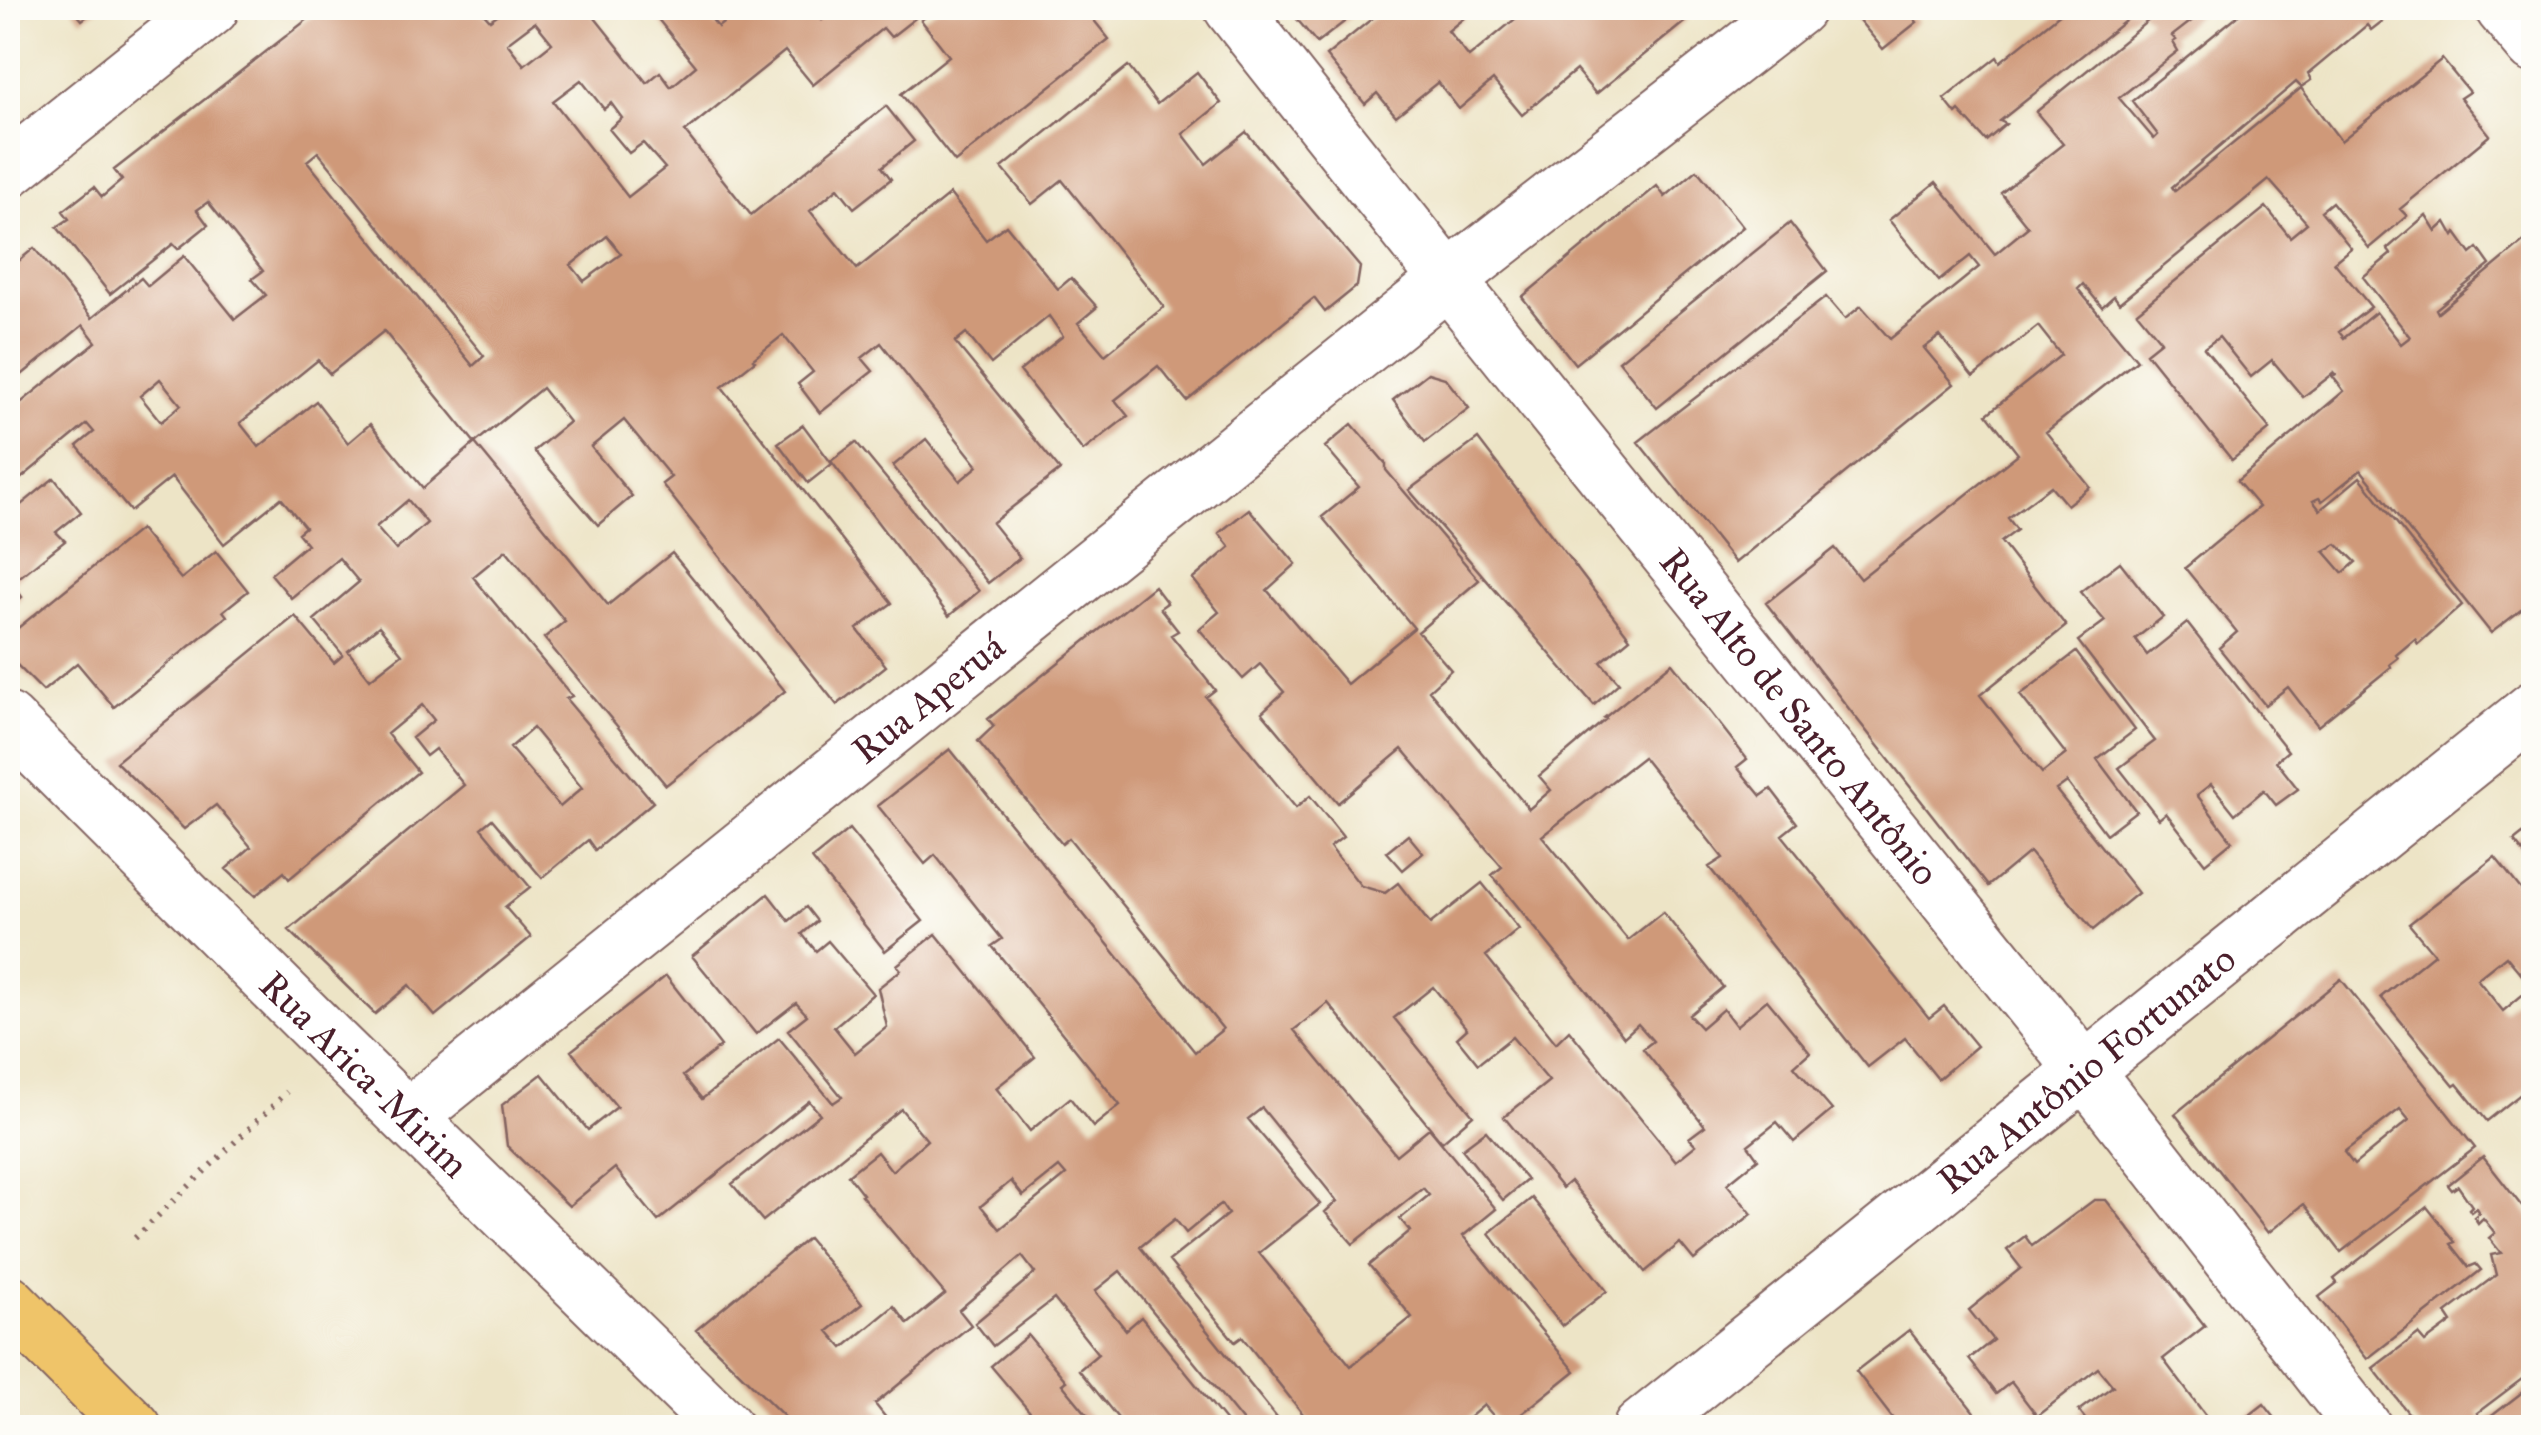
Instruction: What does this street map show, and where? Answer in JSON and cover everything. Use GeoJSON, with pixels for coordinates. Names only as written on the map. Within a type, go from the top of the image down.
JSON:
{"type":"FeatureCollection","features":[{"type":"Feature","properties":{"kind":"main road"},"geometry":{"type":"LineString","coordinates":[[8,1302],[134,1428]]}},
{"type":"Feature","properties":{"kind":"street"},"geometry":{"type":"LineString","coordinates":[[8,170],[210,8]]}},
{"type":"Feature","properties":{"kind":"street","name":"Rua Alto de Santo Antônio"},"geometry":{"type":"LineString","coordinates":[[1232,8],[2084,1070],[2364,1428]]}},
{"type":"Feature","properties":{"kind":"street","name":"Rua Aperuá"},"geometry":{"type":"LineString","coordinates":[[408,1118],[1448,280],[1797,8]]}},
{"type":"Feature","properties":{"kind":"street"},"geometry":{"type":"LineString","coordinates":[[2503,8],[2534,45]]}},
{"type":"Feature","properties":{"kind":"street","name":"Rua Antônio Fortunato"},"geometry":{"type":"LineString","coordinates":[[1640,1428],[2534,708]]}},
{"type":"Feature","properties":{"kind":"street","name":"Rua Arica-Mirim"},"geometry":{"type":"LineString","coordinates":[[8,721],[724,1428]]}},
{"type":"Feature","properties":{"kind":"path"},"geometry":{"type":"LineString","coordinates":[[135,1238],[335,1046]]}},
{"type":"Feature","properties":{"kind":"building"},"geometry":{"type":"Polygon","coordinates":[[[72,8],[98,8],[82,20],[72,8]]]}},
{"type":"Feature","properties":{"kind":"building"},"geometry":{"type":"Polygon","coordinates":[[[322,8],[364,8],[373,18],[386,8],[479,8],[490,20],[507,8],[587,8],[647,83],[660,72],[671,87],[696,66],[649,8],[703,8],[718,27],[742,8],[811,8],[822,20],[838,8],[912,8],[918,16],[891,37],[883,28],[813,85],[785,51],[685,132],[751,215],[886,106],[914,141],[882,167],[891,179],[854,208],[838,188],[810,211],[857,269],[950,194],[986,240],[1006,225],[1058,289],[1071,278],[1097,307],[1078,323],[1105,355],[1164,307],[1062,180],[1032,204],[1002,168],[1128,66],[1157,104],[1197,72],[1221,103],[1183,134],[1206,164],[1246,132],[1360,267],[1357,286],[1325,312],[1314,298],[1187,401],[1158,366],[1115,400],[1128,416],[1083,451],[1020,371],[1063,336],[1049,316],[991,364],[966,333],[955,342],[1060,470],[992,523],[1020,558],[988,583],[893,466],[926,439],[960,481],[978,466],[881,343],[862,358],[873,371],[820,413],[798,384],[813,372],[783,335],[753,359],[722,387],[892,603],[857,629],[886,666],[837,705],[662,484],[671,477],[624,420],[591,447],[632,496],[598,525],[534,451],[569,422],[542,388],[475,443],[608,605],[672,553],[785,691],[666,785],[544,638],[565,621],[506,550],[473,577],[572,696],[566,699],[653,802],[595,850],[588,840],[542,878],[492,819],[481,828],[530,887],[505,907],[531,937],[435,1016],[409,985],[375,1014],[289,930],[464,785],[435,749],[426,756],[412,738],[434,720],[422,705],[387,734],[418,772],[289,879],[284,872],[255,896],[226,869],[251,847],[216,805],[184,829],[116,762],[295,616],[334,663],[343,655],[314,620],[359,582],[339,558],[291,598],[271,574],[307,544],[298,533],[305,527],[281,498],[224,544],[172,477],[130,511],[77,446],[94,432],[87,424],[8,489],[8,413],[96,342],[83,325],[8,386],[8,305],[16,297],[8,286],[8,270],[34,248],[92,318],[141,278],[148,286],[184,256],[235,319],[266,295],[252,279],[263,271],[208,202],[197,210],[208,225],[178,249],[173,244],[110,294],[57,227],[69,219],[63,211],[94,187],[102,197],[122,180],[114,170],[322,8]],[[535,22],[507,43],[524,65],[552,43],[535,22]],[[581,80],[553,101],[628,197],[665,168],[643,143],[629,153],[609,129],[622,118],[611,103],[604,109],[581,80]],[[318,152],[307,161],[473,366],[484,356],[318,152]],[[607,236],[571,265],[584,281],[621,254],[607,236]],[[384,331],[330,374],[318,360],[240,423],[259,447],[316,401],[348,443],[370,424],[423,488],[475,443],[384,331]],[[160,379],[140,396],[161,422],[181,405],[160,379]],[[408,500],[376,527],[396,550],[427,523],[408,500]],[[379,626],[348,651],[370,679],[402,654],[379,626]],[[533,728],[510,748],[560,807],[582,788],[533,728]]]}},
{"type":"Feature","properties":{"kind":"building"},"geometry":{"type":"Polygon","coordinates":[[[939,8],[1084,8],[1109,39],[955,162],[901,94],[949,56],[921,20],[939,8]]]}},
{"type":"Feature","properties":{"kind":"building"},"geometry":{"type":"Polygon","coordinates":[[[1308,8],[1362,8],[1317,43],[1296,18],[1308,8]]]}},
{"type":"Feature","properties":{"kind":"building"},"geometry":{"type":"Polygon","coordinates":[[[1385,8],[1476,8],[1448,31],[1469,57],[1524,8],[1678,8],[1688,19],[1596,94],[1576,70],[1522,115],[1493,80],[1459,109],[1438,82],[1396,116],[1377,93],[1365,104],[1326,56],[1385,8]]]}},
{"type":"Feature","properties":{"kind":"building"},"geometry":{"type":"Polygon","coordinates":[[[1849,8],[1905,8],[1917,22],[1883,49],[1849,8]]]}},
{"type":"Feature","properties":{"kind":"building"},"geometry":{"type":"Polygon","coordinates":[[[2067,8],[2208,8],[2172,36],[2178,51],[2119,98],[2154,139],[2158,135],[2132,101],[2247,8],[2382,8],[2389,16],[2371,30],[2367,25],[2308,74],[2311,80],[2301,87],[2296,82],[2172,187],[2175,191],[2301,88],[2341,141],[2442,59],[2469,92],[2460,98],[2490,135],[2400,209],[2407,216],[2369,248],[2332,202],[2321,211],[2351,248],[2334,262],[2371,307],[2339,332],[2344,338],[2376,312],[2401,344],[2410,337],[2363,277],[2391,254],[2387,249],[2426,215],[2436,231],[2446,222],[2471,254],[2478,248],[2490,265],[2436,309],[2438,313],[2534,233],[2534,600],[2491,633],[2361,470],[2322,501],[2313,501],[2320,510],[2360,477],[2462,605],[2418,644],[2415,639],[2396,655],[2391,667],[2318,726],[2288,687],[2265,705],[2219,648],[2237,632],[2185,568],[2259,507],[2237,481],[2344,391],[2334,373],[2303,397],[2272,360],[2251,377],[2219,337],[2204,348],[2270,429],[2232,460],[2146,353],[2161,341],[2137,312],[2266,207],[2290,237],[2307,223],[2269,180],[2119,303],[2114,296],[2102,307],[2083,284],[2078,289],[2137,360],[2046,432],[2090,487],[2067,505],[2051,486],[2008,518],[2017,530],[2001,542],[2066,626],[1980,695],[2042,773],[2066,754],[2020,695],[2076,652],[2135,730],[2097,759],[2136,811],[2106,834],[2067,782],[2056,790],[2138,893],[2093,930],[2029,852],[1988,886],[1766,603],[1835,548],[1860,579],[2018,454],[1987,414],[2061,355],[2038,326],[1973,377],[1940,336],[1924,348],[1954,384],[1735,563],[1638,442],[1826,297],[1845,319],[1861,306],[1890,339],[1979,267],[1970,256],[1939,281],[1889,220],[1936,182],[1995,254],[2028,227],[2001,193],[2063,144],[2036,112],[2149,20],[2139,10],[2000,121],[2006,124],[1986,141],[1944,99],[1997,57],[2000,62],[2067,8]],[[2337,544],[2324,551],[2343,573],[2356,562],[2337,544]]]}},
{"type":"Feature","properties":{"kind":"building"},"geometry":{"type":"Polygon","coordinates":[[[1697,170],[1743,227],[1575,364],[1522,297],[1657,186],[1665,197],[1697,170]]]}},
{"type":"Feature","properties":{"kind":"building"},"geometry":{"type":"Polygon","coordinates":[[[1790,223],[1827,271],[1657,408],[1619,361],[1790,223]]]}},
{"type":"Feature","properties":{"kind":"building"},"geometry":{"type":"Polygon","coordinates":[[[1428,373],[1445,378],[1469,408],[1425,442],[1393,400],[1428,373]]]}},
{"type":"Feature","properties":{"kind":"building"},"geometry":{"type":"Polygon","coordinates":[[[1352,424],[1479,580],[1418,632],[1451,670],[1429,690],[1529,809],[1551,790],[1539,776],[1672,663],[1747,759],[1737,767],[1761,796],[1771,789],[1797,823],[1782,835],[1929,1018],[1944,1006],[1977,1046],[1938,1079],[1905,1038],[1868,1067],[1709,867],[1723,858],[1643,757],[1542,836],[1628,940],[1663,912],[1723,987],[1689,1015],[1701,1028],[1723,1009],[1736,1026],[1767,1000],[1810,1052],[1794,1066],[1832,1110],[1794,1142],[1777,1122],[1748,1145],[1758,1159],[1727,1184],[1752,1214],[1694,1260],[1680,1243],[1645,1272],[1570,1181],[1562,1188],[1504,1117],[1549,1081],[1512,1037],[1478,1064],[1457,1038],[1467,1029],[1433,987],[1394,1018],[1473,1115],[1442,1142],[1328,1003],[1294,1030],[1396,1155],[1429,1128],[1496,1209],[1463,1236],[1575,1371],[1504,1428],[1484,1405],[1457,1428],[1314,1428],[1242,1337],[1235,1342],[1169,1261],[1228,1214],[1221,1204],[1186,1233],[1175,1219],[1140,1247],[1285,1428],[1248,1428],[1120,1271],[1095,1291],[1126,1330],[1141,1317],[1231,1428],[1157,1428],[1150,1418],[1139,1428],[1126,1428],[1079,1370],[1098,1354],[1054,1299],[993,1346],[975,1323],[1035,1273],[1022,1256],[959,1310],[971,1325],[875,1404],[894,1428],[796,1428],[696,1330],[808,1238],[862,1304],[828,1331],[843,1348],[894,1306],[908,1324],[945,1294],[848,1175],[877,1152],[892,1171],[927,1140],[901,1109],[763,1221],[732,1184],[820,1114],[809,1101],[658,1221],[615,1168],[569,1206],[507,1146],[502,1105],[542,1074],[588,1130],[617,1107],[571,1051],[666,976],[721,1046],[683,1076],[702,1099],[779,1038],[833,1103],[842,1097],[788,1030],[807,1015],[796,1003],[756,1034],[692,956],[768,894],[789,921],[806,907],[817,921],[802,934],[816,951],[828,941],[873,994],[834,1027],[855,1053],[887,1027],[878,988],[901,970],[897,965],[936,934],[1035,1057],[996,1088],[1030,1131],[1070,1098],[1093,1127],[1120,1105],[992,946],[1002,939],[935,855],[925,864],[878,806],[950,749],[1195,1052],[1223,1029],[1069,838],[1062,844],[978,741],[994,726],[988,719],[1154,586],[1167,603],[1160,608],[1178,631],[1171,635],[1215,690],[1206,697],[1296,808],[1310,796],[1343,837],[1330,847],[1361,886],[1385,893],[1398,883],[1430,924],[1482,883],[1519,929],[1486,956],[1556,1043],[1569,1030],[1676,1161],[1696,1145],[1689,1138],[1705,1126],[1643,1049],[1653,1041],[1638,1024],[1624,1037],[1492,875],[1502,867],[1402,749],[1338,803],[1262,712],[1284,692],[1260,664],[1243,679],[1199,629],[1219,612],[1193,579],[1230,547],[1219,533],[1249,509],[1296,564],[1267,590],[1347,684],[1414,628],[1322,517],[1359,487],[1325,447],[1352,424]],[[1262,1108],[1248,1119],[1320,1204],[1259,1253],[1351,1366],[1412,1317],[1369,1265],[1410,1231],[1400,1219],[1429,1195],[1423,1188],[1353,1244],[1325,1212],[1337,1201],[1262,1108]],[[1059,1167],[1023,1196],[1011,1181],[981,1206],[1000,1229],[1066,1175],[1059,1167]]]}},
{"type":"Feature","properties":{"kind":"building"},"geometry":{"type":"Polygon","coordinates":[[[803,425],[832,464],[808,483],[778,443],[803,425]]]}},
{"type":"Feature","properties":{"kind":"building"},"geometry":{"type":"Polygon","coordinates":[[[1478,439],[1630,638],[1601,662],[1619,683],[1594,705],[1409,490],[1478,439]]]}},
{"type":"Feature","properties":{"kind":"building"},"geometry":{"type":"Polygon","coordinates":[[[856,442],[979,591],[949,616],[831,461],[856,442]]]}},
{"type":"Feature","properties":{"kind":"building"},"geometry":{"type":"Polygon","coordinates":[[[54,478],[81,512],[56,532],[65,541],[12,583],[22,597],[8,608],[8,498],[16,509],[54,478]]]}},
{"type":"Feature","properties":{"kind":"building"},"geometry":{"type":"Polygon","coordinates":[[[140,529],[181,579],[216,551],[248,591],[223,611],[227,616],[114,707],[77,663],[43,691],[8,656],[8,636],[140,529]]]}},
{"type":"Feature","properties":{"kind":"building"},"geometry":{"type":"Polygon","coordinates":[[[2120,562],[2163,617],[2135,639],[2147,655],[2187,623],[2288,751],[2276,761],[2298,789],[2276,805],[2264,790],[2235,814],[2211,784],[2197,795],[2232,841],[2205,863],[2166,813],[2159,819],[2119,768],[2155,741],[2078,641],[2105,621],[2080,592],[2120,562]]]}},
{"type":"Feature","properties":{"kind":"building"},"geometry":{"type":"Polygon","coordinates":[[[2534,825],[2534,866],[2514,841],[2534,825]]]}},
{"type":"Feature","properties":{"kind":"building"},"geometry":{"type":"Polygon","coordinates":[[[849,829],[923,921],[885,951],[812,859],[849,829]]]}},
{"type":"Feature","properties":{"kind":"building"},"geometry":{"type":"Polygon","coordinates":[[[1408,835],[1423,853],[1403,870],[1387,852],[1408,835]]]}},
{"type":"Feature","properties":{"kind":"building"},"geometry":{"type":"Polygon","coordinates":[[[2495,857],[2528,898],[2534,893],[2534,1074],[2527,1079],[2532,1085],[2487,1121],[2381,997],[2434,954],[2409,924],[2495,857]],[[2506,956],[2477,979],[2503,1011],[2532,987],[2506,956]]]}},
{"type":"Feature","properties":{"kind":"building"},"geometry":{"type":"Polygon","coordinates":[[[2341,979],[2475,1148],[2341,1252],[2304,1204],[2268,1233],[2175,1114],[2341,979]],[[2400,1109],[2344,1152],[2354,1165],[2409,1120],[2400,1109]]]}},
{"type":"Feature","properties":{"kind":"building"},"geometry":{"type":"Polygon","coordinates":[[[1486,1131],[1527,1180],[1503,1200],[1462,1149],[1486,1131]]]}},
{"type":"Feature","properties":{"kind":"building"},"geometry":{"type":"Polygon","coordinates":[[[2483,1157],[2534,1222],[2534,1247],[2530,1249],[2534,1254],[2534,1370],[2477,1413],[2484,1422],[2529,1387],[2534,1392],[2534,1428],[2420,1428],[2373,1368],[2418,1334],[2425,1342],[2452,1322],[2446,1313],[2496,1275],[2491,1255],[2501,1253],[2489,1238],[2495,1233],[2483,1218],[2478,1223],[2474,1217],[2479,1213],[2476,1208],[2471,1212],[2472,1206],[2458,1186],[2452,1190],[2448,1185],[2483,1157]]]}},
{"type":"Feature","properties":{"kind":"building"},"geometry":{"type":"Polygon","coordinates":[[[1532,1198],[1607,1291],[1562,1326],[1489,1233],[1532,1198]]]}},
{"type":"Feature","properties":{"kind":"building"},"geometry":{"type":"Polygon","coordinates":[[[2094,1200],[2106,1200],[2205,1326],[2163,1359],[2215,1428],[2092,1428],[2079,1411],[2113,1386],[2098,1368],[2037,1416],[2011,1382],[1996,1394],[1969,1359],[1993,1340],[1969,1310],[2021,1268],[2007,1250],[2025,1236],[2032,1246],[2094,1200]]]}},
{"type":"Feature","properties":{"kind":"building"},"geometry":{"type":"Polygon","coordinates":[[[2427,1207],[2469,1267],[2476,1264],[2481,1270],[2367,1359],[2319,1297],[2337,1283],[2334,1279],[2427,1207]]]}},
{"type":"Feature","properties":{"kind":"building"},"geometry":{"type":"Polygon","coordinates":[[[1909,1330],[1986,1428],[1900,1428],[1856,1371],[1909,1330]]]}},
{"type":"Feature","properties":{"kind":"building"},"geometry":{"type":"Polygon","coordinates":[[[1028,1335],[1090,1418],[1079,1428],[1011,1428],[1030,1412],[991,1366],[1028,1335]]]}},
{"type":"Feature","properties":{"kind":"building"},"geometry":{"type":"Polygon","coordinates":[[[2264,1404],[2283,1428],[2233,1428],[2264,1404]]]}}]}
